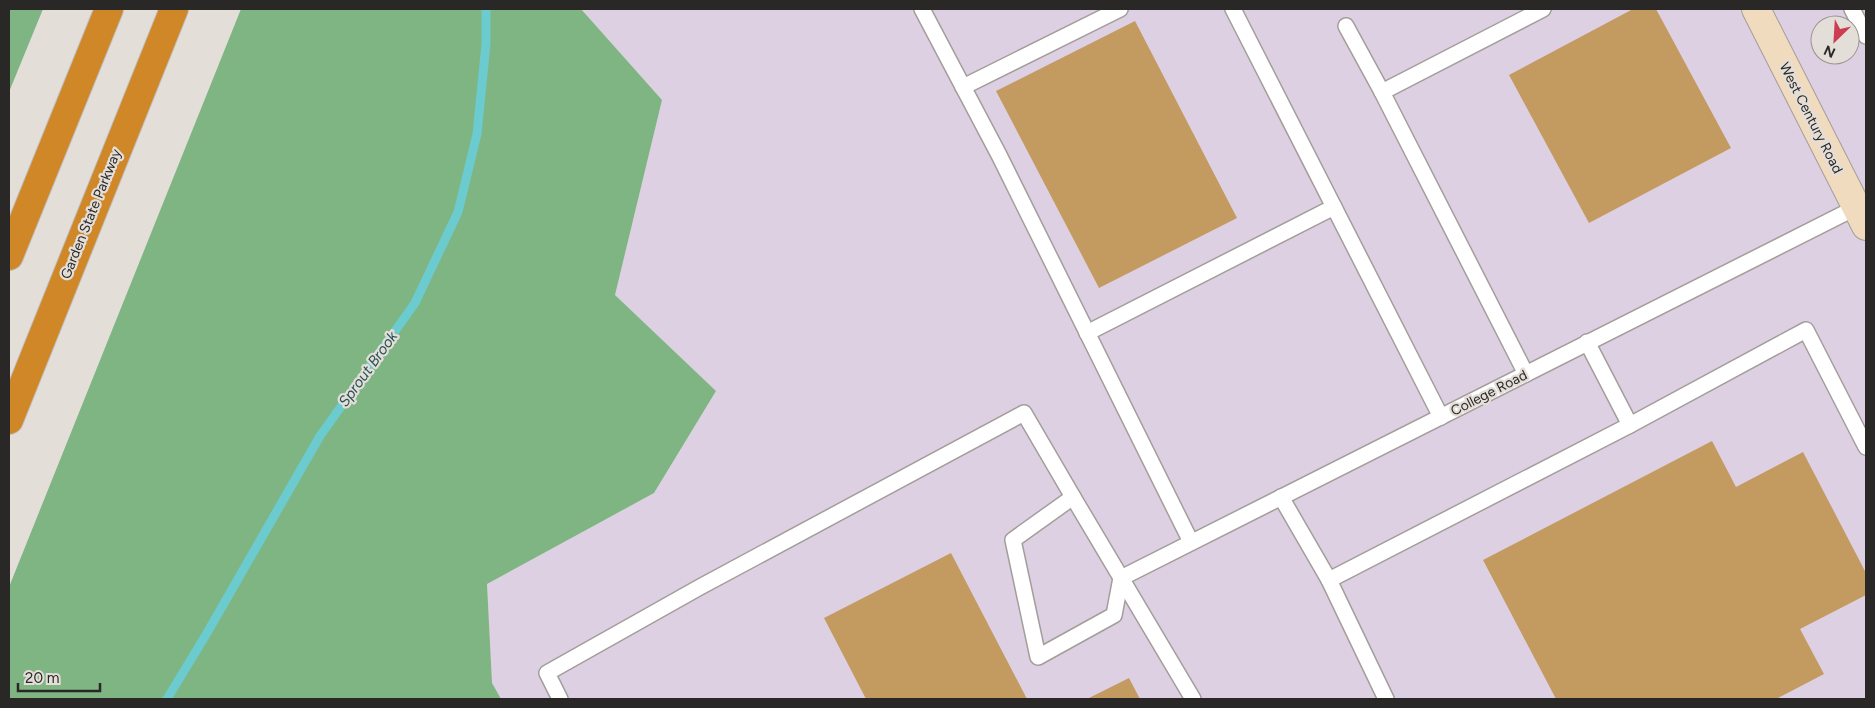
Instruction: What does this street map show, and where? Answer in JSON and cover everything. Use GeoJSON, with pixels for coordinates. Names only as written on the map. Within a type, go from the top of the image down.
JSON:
{"type":"FeatureCollection","features":[{"type":"Feature","properties":{"kind":"highway"},"geometry":{"type":"LineString","coordinates":[[9,256],[109,9]]}},
{"type":"Feature","properties":{"kind":"highway","name":"Garden State Parkway"},"geometry":{"type":"LineString","coordinates":[[9,420],[174,9]]}},
{"type":"Feature","properties":{"kind":"main road","name":"West Century Road"},"geometry":{"type":"LineString","coordinates":[[1756,9],[1861,217]]}},
{"type":"Feature","properties":{"kind":"lane"},"geometry":{"type":"LineString","coordinates":[[922,9],[1191,542]]}},
{"type":"Feature","properties":{"kind":"lane"},"geometry":{"type":"LineString","coordinates":[[963,87],[1120,9]]}},
{"type":"Feature","properties":{"kind":"lane"},"geometry":{"type":"LineString","coordinates":[[1233,9],[1441,417]]}},
{"type":"Feature","properties":{"kind":"lane"},"geometry":{"type":"LineString","coordinates":[[1382,92],[1543,9]]}},
{"type":"Feature","properties":{"kind":"lane"},"geometry":{"type":"LineString","coordinates":[[1852,9],[1866,36]]}},
{"type":"Feature","properties":{"kind":"lane"},"geometry":{"type":"LineString","coordinates":[[1346,26],[1382,92],[1526,374]]}},
{"type":"Feature","properties":{"kind":"lane"},"geometry":{"type":"LineString","coordinates":[[1087,333],[1334,207]]}},
{"type":"Feature","properties":{"kind":"lane","name":"College Road"},"geometry":{"type":"LineString","coordinates":[[1120,578],[1586,342],[1861,217]]}},
{"type":"Feature","properties":{"kind":"lane"},"geometry":{"type":"LineString","coordinates":[[1329,580],[1630,425],[1806,330],[1866,447]]}},
{"type":"Feature","properties":{"kind":"lane"},"geometry":{"type":"LineString","coordinates":[[1586,342],[1630,425]]}},
{"type":"Feature","properties":{"kind":"lane"},"geometry":{"type":"LineString","coordinates":[[560,699],[547,673],[700,587],[1024,413],[1193,699]]}},
{"type":"Feature","properties":{"kind":"lane"},"geometry":{"type":"LineString","coordinates":[[1073,497],[1012,540],[1038,657],[1114,615],[1120,578]]}},
{"type":"Feature","properties":{"kind":"lane"},"geometry":{"type":"LineString","coordinates":[[1281,497],[1329,580],[1386,699]]}},
{"type":"Feature","properties":{"kind":"shaded area"},"geometry":{"type":"Polygon","coordinates":[[[581,9],[1866,9],[1866,699],[501,699],[492,683],[487,584],[654,493],[716,391],[615,295],[662,100],[581,9]]]}},
{"type":"Feature","properties":{"kind":"green space"},"geometry":{"type":"Polygon","coordinates":[[[9,9],[43,9],[9,92],[9,9]]]}},
{"type":"Feature","properties":{"kind":"green space"},"geometry":{"type":"Polygon","coordinates":[[[241,9],[581,9],[662,100],[615,295],[716,391],[654,493],[487,584],[492,683],[501,699],[9,699],[9,587],[241,9]]]}},
{"type":"Feature","properties":{"kind":"building"},"geometry":{"type":"Polygon","coordinates":[[[1633,9],[1656,9],[1731,148],[1589,223],[1509,75],[1633,9]]]}},
{"type":"Feature","properties":{"kind":"building"},"geometry":{"type":"Polygon","coordinates":[[[1135,21],[1237,218],[1099,288],[996,91],[1135,21]]]}},
{"type":"Feature","properties":{"kind":"building"},"geometry":{"type":"Polygon","coordinates":[[[1712,441],[1736,487],[1803,452],[1866,573],[1866,595],[1800,629],[1824,674],[1776,699],[1556,699],[1483,560],[1712,441]]]}},
{"type":"Feature","properties":{"kind":"building"},"geometry":{"type":"Polygon","coordinates":[[[951,553],[1027,699],[866,699],[824,618],[951,553]]]}},
{"type":"Feature","properties":{"kind":"building"},"geometry":{"type":"Polygon","coordinates":[[[1129,678],[1140,699],[1087,699],[1129,678]]]}},
{"type":"Feature","properties":{"kind":"waterway","name":"Sprout Brook"},"geometry":{"type":"LineString","coordinates":[[167,699],[320,436],[415,303],[458,212],[477,134],[486,44],[486,9]]}}]}
